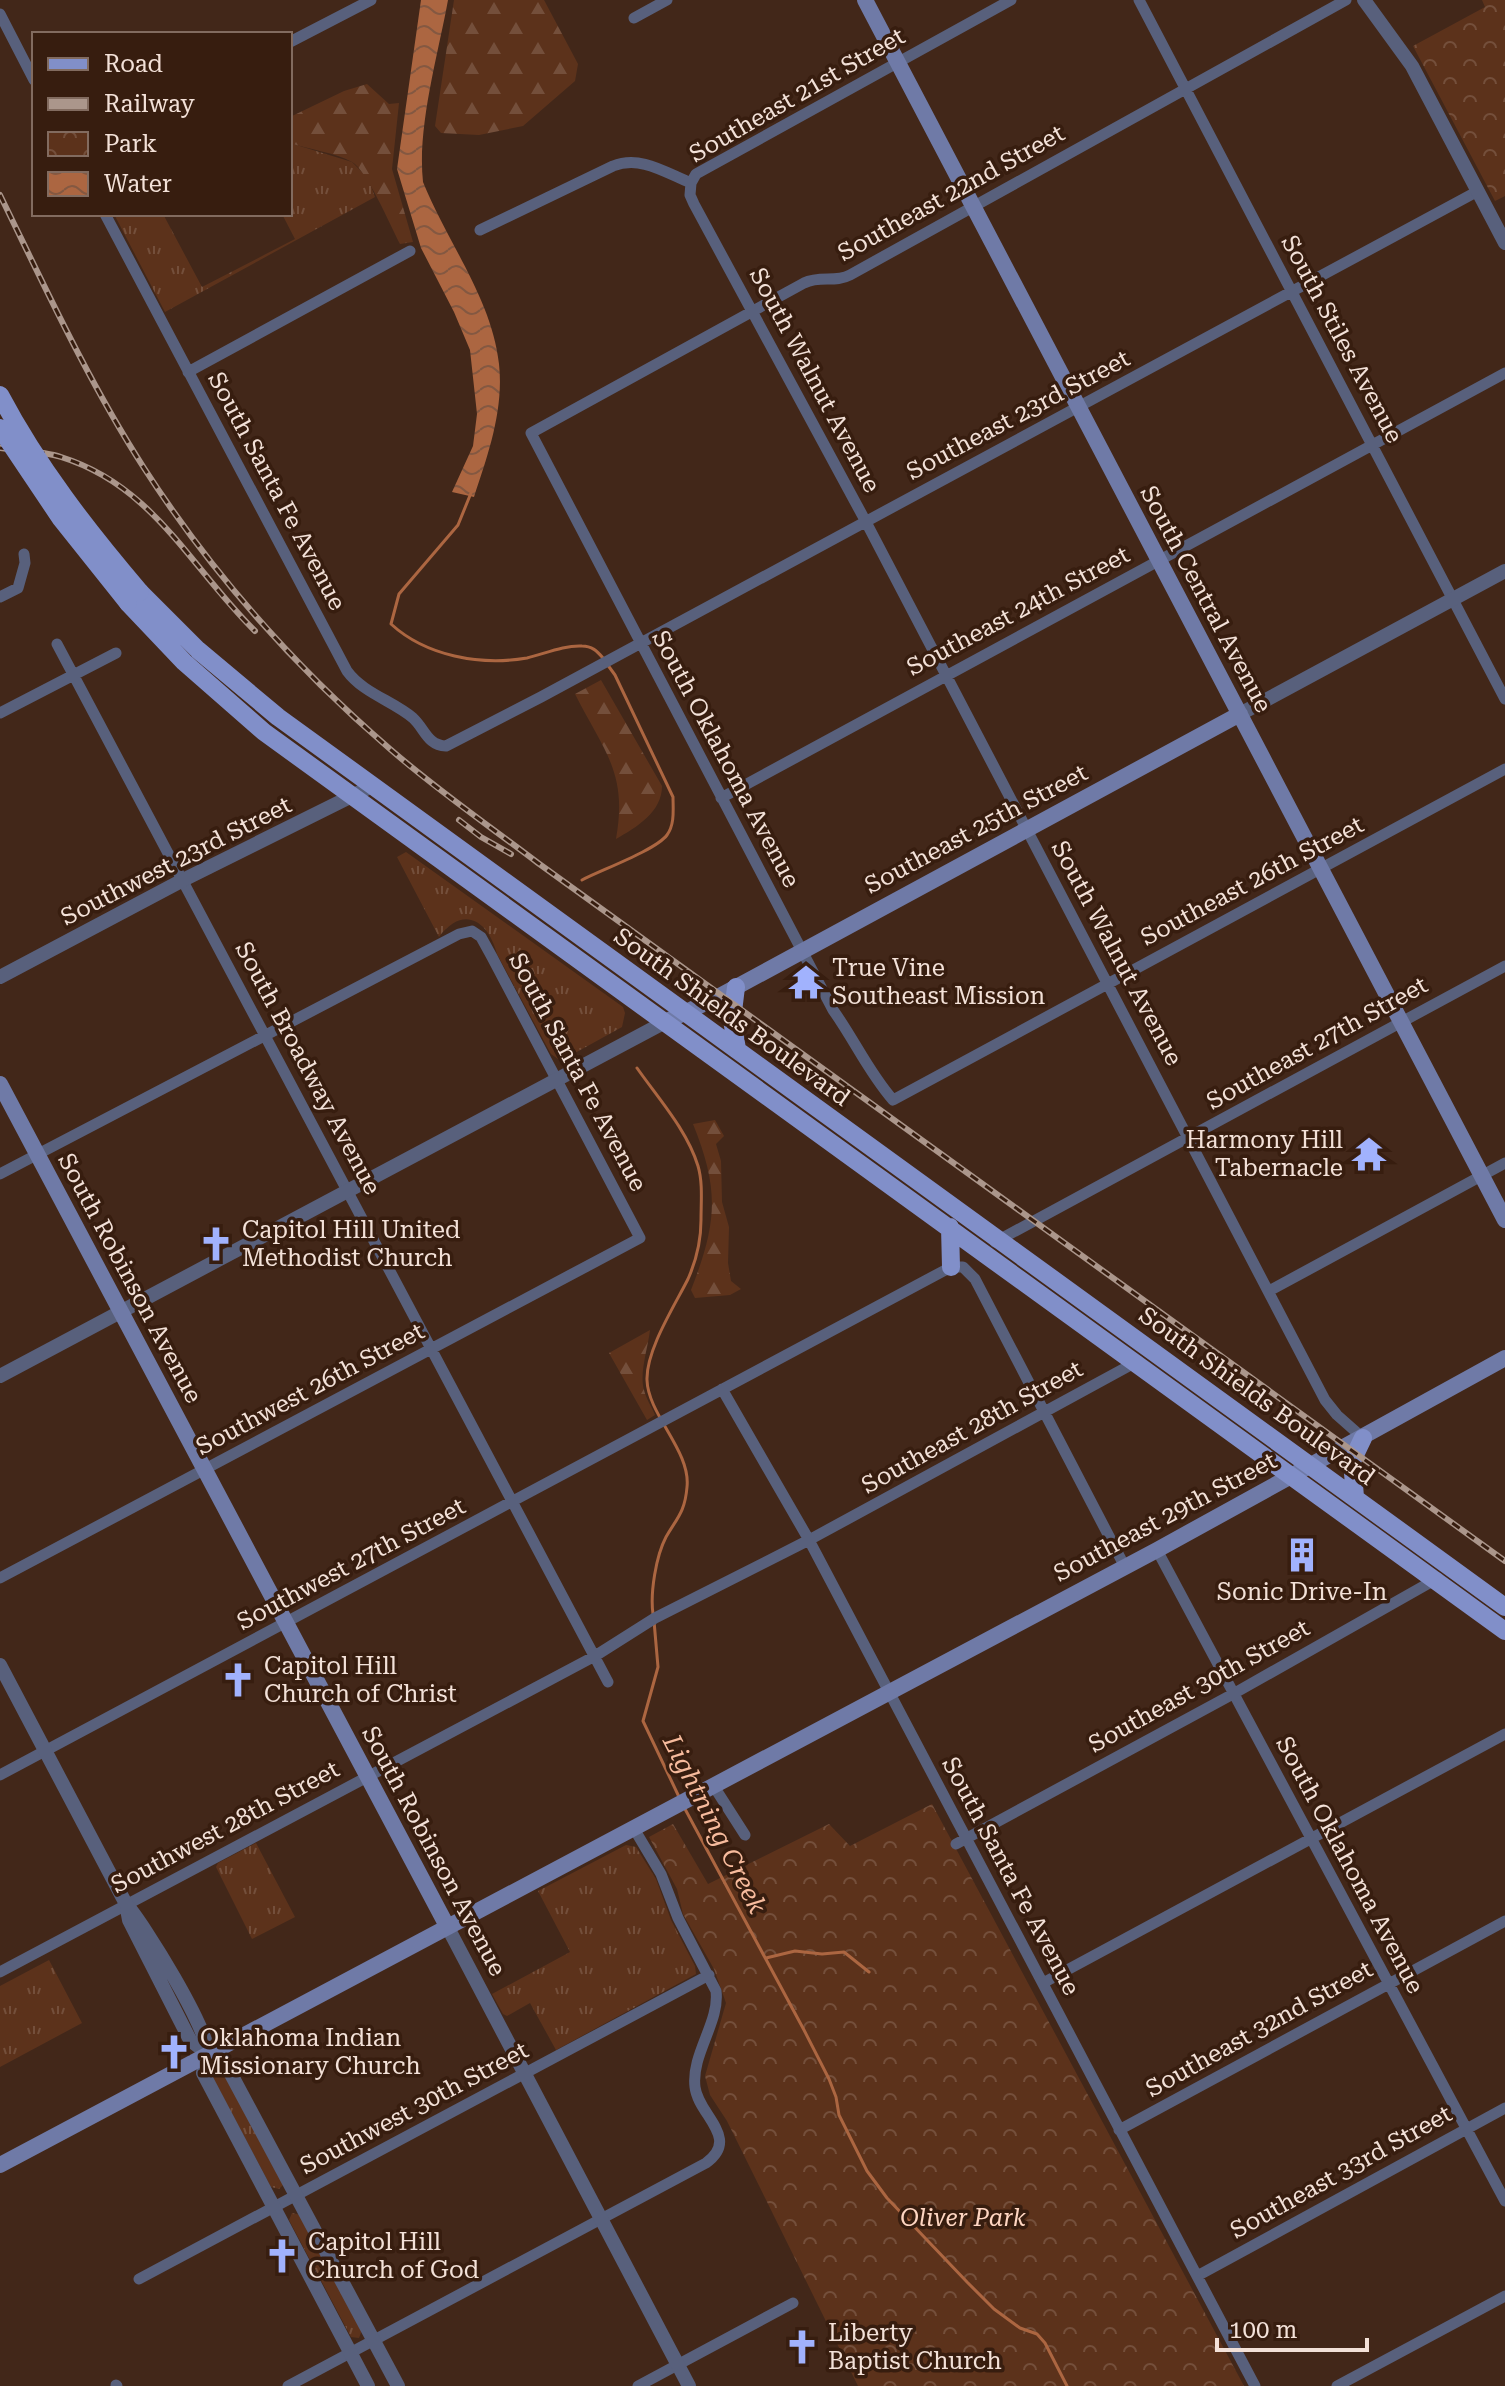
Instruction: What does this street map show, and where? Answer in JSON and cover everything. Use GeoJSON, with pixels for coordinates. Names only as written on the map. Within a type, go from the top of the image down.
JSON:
{"type":"FeatureCollection","features":[{"type":"Feature","properties":{"kind":"main road","name":"South Central Avenue"},"geometry":{"type":"LineString","coordinates":[[865,0],[1505,1220]]}},
{"type":"Feature","properties":{"kind":"main road","name":"South Shields Boulevard"},"geometry":{"type":"LineString","coordinates":[[0,395],[51,479],[134,597],[184,662],[229,703],[352,796],[1293,1475],[1441,1572],[1505,1607]]}},
{"type":"Feature","properties":{"kind":"main road","name":"South Shields Boulevard"},"geometry":{"type":"LineString","coordinates":[[0,428],[84,551],[242,689],[1313,1465],[1355,1497],[1505,1631]]}},
{"type":"Feature","properties":{"kind":"main road","name":"Southeast 25th Street"},"geometry":{"type":"LineString","coordinates":[[665,1022],[687,1014],[1240,714]]}},
{"type":"Feature","properties":{"kind":"main road"},"geometry":{"type":"LineString","coordinates":[[736,987],[732,1020],[737,1049]]}},
{"type":"Feature","properties":{"kind":"main road","name":"South Robinson Avenue"},"geometry":{"type":"LineString","coordinates":[[0,1084],[447,1926]]}},
{"type":"Feature","properties":{"kind":"main road"},"geometry":{"type":"LineString","coordinates":[[820,1134],[831,1117]]}},
{"type":"Feature","properties":{"kind":"main road"},"geometry":{"type":"LineString","coordinates":[[950,1227],[951,1267]]}},
{"type":"Feature","properties":{"kind":"main road","name":"Southeast 29th Street"},"geometry":{"type":"LineString","coordinates":[[0,2165],[1157,1550],[1505,1358]]}},
{"type":"Feature","properties":{"kind":"main road"},"geometry":{"type":"LineString","coordinates":[[1355,1497],[1352,1461],[1363,1438]]}},
{"type":"Feature","properties":{"kind":"street"},"geometry":{"type":"LineString","coordinates":[[292,41],[371,0]]}},
{"type":"Feature","properties":{"kind":"street"},"geometry":{"type":"LineString","coordinates":[[634,18],[667,0]]}},
{"type":"Feature","properties":{"kind":"street","name":"Southeast 21st Street"},"geometry":{"type":"LineString","coordinates":[[691,183],[696,174],[1011,0]]}},
{"type":"Feature","properties":{"kind":"street","name":"South Stiles Avenue"},"geometry":{"type":"LineString","coordinates":[[1139,0],[1505,699]]}},
{"type":"Feature","properties":{"kind":"street","name":"Southeast 22nd Street"},"geometry":{"type":"LineString","coordinates":[[531,433],[810,280],[844,278],[1346,0]]}},
{"type":"Feature","properties":{"kind":"street"},"geometry":{"type":"LineString","coordinates":[[1364,0],[1412,66],[1505,243]]}},
{"type":"Feature","properties":{"kind":"street"},"geometry":{"type":"LineString","coordinates":[[0,14],[32,76]]}},
{"type":"Feature","properties":{"kind":"street"},"geometry":{"type":"LineString","coordinates":[[480,230],[622,162],[638,161],[691,183]]}},
{"type":"Feature","properties":{"kind":"street","name":"South Walnut Avenue"},"geometry":{"type":"LineString","coordinates":[[691,183],[690,195],[694,204],[866,522],[1325,1400],[1363,1438]]}},
{"type":"Feature","properties":{"kind":"street","name":"Southeast 23rd Street"},"geometry":{"type":"LineString","coordinates":[[452,743],[1478,191]]}},
{"type":"Feature","properties":{"kind":"street","name":"South Santa Fe Avenue"},"geometry":{"type":"LineString","coordinates":[[106,216],[347,671],[356,681],[413,718],[435,743],[446,746],[452,743]]}},
{"type":"Feature","properties":{"kind":"street"},"geometry":{"type":"LineString","coordinates":[[188,372],[410,251]]}},
{"type":"Feature","properties":{"kind":"street","name":"Southeast 24th Street"},"geometry":{"type":"LineString","coordinates":[[721,798],[1505,373]]}},
{"type":"Feature","properties":{"kind":"street","name":"South Oklahoma Avenue"},"geometry":{"type":"LineString","coordinates":[[531,433],[833,1010],[893,1100]]}},
{"type":"Feature","properties":{"kind":"street"},"geometry":{"type":"LineString","coordinates":[[0,597],[18,588],[25,563],[24,554]]}},
{"type":"Feature","properties":{"kind":"street","name":"Southeast 25th Street"},"geometry":{"type":"LineString","coordinates":[[1240,714],[1505,571]]}},
{"type":"Feature","properties":{"kind":"street","name":"South Broadway Avenue"},"geometry":{"type":"LineString","coordinates":[[57,644],[608,1682]]}},
{"type":"Feature","properties":{"kind":"street"},"geometry":{"type":"LineString","coordinates":[[0,713],[116,653]]}},
{"type":"Feature","properties":{"kind":"street","name":"Southeast 26th Street"},"geometry":{"type":"LineString","coordinates":[[893,1100],[1505,769]]}},
{"type":"Feature","properties":{"kind":"street","name":"Southwest 23rd Street"},"geometry":{"type":"LineString","coordinates":[[0,977],[183,880],[372,786]]}},
{"type":"Feature","properties":{"kind":"street","name":"South Santa Fe Avenue"},"geometry":{"type":"LineString","coordinates":[[265,1034],[459,934],[472,931],[481,937],[492,957],[640,1238]]}},
{"type":"Feature","properties":{"kind":"street","name":"Southeast 27th Street"},"geometry":{"type":"LineString","coordinates":[[981,1250],[1505,966]]}},
{"type":"Feature","properties":{"kind":"street","name":"Southeast 25th Street"},"geometry":{"type":"LineString","coordinates":[[0,1376],[665,1022]]}},
{"type":"Feature","properties":{"kind":"street"},"geometry":{"type":"LineString","coordinates":[[0,1174],[265,1034]]}},
{"type":"Feature","properties":{"kind":"street"},"geometry":{"type":"LineString","coordinates":[[1269,1291],[1505,1163]]}},
{"type":"Feature","properties":{"kind":"street","name":"Southwest 26th Street"},"geometry":{"type":"LineString","coordinates":[[0,1578],[640,1238]]}},
{"type":"Feature","properties":{"kind":"street"},"geometry":{"type":"LineString","coordinates":[[722,1389],[951,1267],[963,1267],[975,1279],[1125,1567]]}},
{"type":"Feature","properties":{"kind":"street","name":"Southeast 28th Street"},"geometry":{"type":"LineString","coordinates":[[809,1540],[1155,1351]]}},
{"type":"Feature","properties":{"kind":"street","name":"South Santa Fe Avenue"},"geometry":{"type":"LineString","coordinates":[[722,1389],[809,1540],[961,1841],[1043,1983],[1255,2386]]}},
{"type":"Feature","properties":{"kind":"street","name":"Southwest 27th Street"},"geometry":{"type":"LineString","coordinates":[[0,1775],[514,1503],[722,1389]]}},
{"type":"Feature","properties":{"kind":"street","name":"Southwest 28th Street"},"geometry":{"type":"LineString","coordinates":[[0,1972],[595,1656],[655,1618],[809,1540]]}},
{"type":"Feature","properties":{"kind":"street","name":"South Oklahoma Avenue"},"geometry":{"type":"LineString","coordinates":[[1157,1550],[1505,2201]]}},
{"type":"Feature","properties":{"kind":"street","name":"Southeast 30th Street"},"geometry":{"type":"LineString","coordinates":[[961,1841],[1233,1694],[1441,1572]]}},
{"type":"Feature","properties":{"kind":"street"},"geometry":{"type":"LineString","coordinates":[[0,1665],[126,1904],[129,1920],[190,2040],[208,2054],[224,2061],[398,2386]]}},
{"type":"Feature","properties":{"kind":"street"},"geometry":{"type":"LineString","coordinates":[[1043,1983],[1505,1734]]}},
{"type":"Feature","properties":{"kind":"street"},"geometry":{"type":"LineString","coordinates":[[708,1788],[745,1835]]}},
{"type":"Feature","properties":{"kind":"street"},"geometry":{"type":"LineString","coordinates":[[288,2386],[713,2158],[719,2147],[719,2133],[699,2102],[694,2084],[698,2058],[716,2003],[716,1991],[678,1918],[664,1879],[633,1827]]}},
{"type":"Feature","properties":{"kind":"street","name":"Southeast 32nd Street"},"geometry":{"type":"LineString","coordinates":[[1119,2130],[1505,1921]]}},
{"type":"Feature","properties":{"kind":"street","name":"South Robinson Avenue"},"geometry":{"type":"LineString","coordinates":[[447,1926],[689,2386]]}},
{"type":"Feature","properties":{"kind":"street","name":"Southwest 30th Street"},"geometry":{"type":"LineString","coordinates":[[139,2279],[709,1975]]}},
{"type":"Feature","properties":{"kind":"street"},"geometry":{"type":"LineString","coordinates":[[208,2054],[203,2073],[368,2386]]}},
{"type":"Feature","properties":{"kind":"street","name":"Southeast 33rd Street"},"geometry":{"type":"LineString","coordinates":[[1199,2275],[1505,2108]]}},
{"type":"Feature","properties":{"kind":"street"},"geometry":{"type":"LineString","coordinates":[[1337,2386],[1505,2296]]}},
{"type":"Feature","properties":{"kind":"street"},"geometry":{"type":"LineString","coordinates":[[638,2386],[793,2303]]}},
{"type":"Feature","properties":{"kind":"green space"},"geometry":{"type":"Polygon","coordinates":[[[454,0],[544,0],[578,64],[575,81],[523,126],[479,135],[441,133],[435,126],[454,0]]]}},
{"type":"Feature","properties":{"kind":"green space"},"geometry":{"type":"Polygon","coordinates":[[[1482,0],[1505,0],[1505,196],[1495,201],[1413,46],[1485,7],[1482,0]]]}},
{"type":"Feature","properties":{"kind":"green space"},"geometry":{"type":"Polygon","coordinates":[[[367,84],[389,104],[399,103],[392,169],[413,242],[400,244],[371,186],[352,162],[292,144],[292,116],[344,91],[367,84]]]}},
{"type":"Feature","properties":{"kind":"green space"},"geometry":{"type":"Polygon","coordinates":[[[292,144],[352,162],[368,178],[375,197],[165,312],[115,216],[164,216],[202,287],[295,239],[283,216],[292,216],[292,144]]]}},
{"type":"Feature","properties":{"kind":"green space"},"geometry":{"type":"Polygon","coordinates":[[[601,680],[662,786],[653,811],[640,824],[616,839],[619,797],[616,779],[604,748],[575,694],[601,680]]]}},
{"type":"Feature","properties":{"kind":"green space"},"geometry":{"type":"Polygon","coordinates":[[[406,852],[623,1007],[622,1027],[564,1059],[551,1054],[488,932],[481,925],[466,919],[448,927],[439,937],[397,857],[406,852]]]}},
{"type":"Feature","properties":{"kind":"green space"},"geometry":{"type":"Polygon","coordinates":[[[715,1120],[724,1136],[716,1144],[721,1161],[722,1202],[729,1227],[728,1263],[731,1281],[741,1289],[730,1295],[695,1298],[691,1290],[706,1245],[712,1207],[708,1169],[693,1124],[715,1120]]]}},
{"type":"Feature","properties":{"kind":"green space"},"geometry":{"type":"Polygon","coordinates":[[[650,1330],[643,1383],[655,1415],[647,1420],[609,1353],[650,1330]]]}},
{"type":"Feature","properties":{"kind":"green space","name":"Oliver Park"},"geometry":{"type":"Polygon","coordinates":[[[932,1804],[1244,2386],[858,2386],[727,2121],[710,2095],[705,2076],[726,2003],[714,1969],[683,1914],[677,1889],[649,1837],[673,1824],[708,1884],[829,1824],[850,1846],[932,1804]]]}},
{"type":"Feature","properties":{"kind":"green space"},"geometry":{"type":"Polygon","coordinates":[[[256,1843],[295,1917],[252,1939],[216,1867],[218,1863],[256,1843]]]}},
{"type":"Feature","properties":{"kind":"green space"},"geometry":{"type":"Polygon","coordinates":[[[626,1845],[636,1847],[656,1879],[696,1974],[556,2050],[530,2003],[507,2016],[492,1994],[570,1952],[538,1891],[626,1845]]]}},
{"type":"Feature","properties":{"kind":"green space"},"geometry":{"type":"Polygon","coordinates":[[[49,1960],[82,2023],[0,2067],[0,1986],[49,1960]]]}},
{"type":"Feature","properties":{"kind":"green space"},"geometry":{"type":"Polygon","coordinates":[[[221,2068],[283,2185],[279,2189],[271,2187],[212,2076],[213,2069],[221,2068]]]}},
{"type":"Feature","properties":{"kind":"green space"},"geometry":{"type":"Polygon","coordinates":[[[292,2213],[301,2215],[362,2330],[359,2338],[351,2337],[289,2220],[292,2213]]]}},
{"type":"Feature","properties":{"kind":"water"},"geometry":{"type":"Polygon","coordinates":[[[421,0],[448,0],[426,115],[423,182],[488,317],[499,364],[497,415],[474,497],[452,492],[473,446],[477,414],[470,350],[421,248],[397,169],[421,0]]]}},
{"type":"Feature","properties":{"kind":"waterway","name":"Lightning Creek"},"geometry":{"type":"LineString","coordinates":[[471,493],[458,525],[399,594],[391,624],[420,644],[454,656],[509,660],[582,646],[594,649],[603,658]]}},
{"type":"Feature","properties":{"kind":"waterway","name":"Lightning Creek"},"geometry":{"type":"LineString","coordinates":[[582,880],[661,841],[670,831],[673,816],[673,797],[607,664]]}},
{"type":"Feature","properties":{"kind":"waterway","name":"Lightning Creek"},"geometry":{"type":"LineString","coordinates":[[637,1068],[687,1140],[701,1179],[698,1250],[688,1279],[656,1342],[648,1368],[649,1393],[683,1460],[687,1487],[682,1509],[659,1554],[653,1585],[653,1614]]}},
{"type":"Feature","properties":{"kind":"waterway","name":"Lightning Creek"},"geometry":{"type":"LineString","coordinates":[[654,1621],[658,1667],[643,1721],[680,1799]]}},
{"type":"Feature","properties":{"kind":"waterway","name":"Lightning Creek"},"geometry":{"type":"LineString","coordinates":[[685,1809],[829,2079],[839,2115],[867,2171],[887,2198],[994,2309],[1020,2328],[1037,2334],[1045,2343],[1067,2386]]}},
{"type":"Feature","properties":{"kind":"waterway"},"geometry":{"type":"LineString","coordinates":[[766,1958],[795,1951],[822,1954],[844,1952],[869,1972]]}},
{"type":"Feature","properties":{"kind":"railway"},"geometry":{"type":"LineString","coordinates":[[0,195],[86,368],[170,507],[256,617],[355,718],[426,779],[538,863],[1505,1561]]}},
{"type":"Feature","properties":{"kind":"railway"},"geometry":{"type":"LineString","coordinates":[[0,448],[61,457],[93,470],[121,487],[168,531],[255,631]]}},
{"type":"Feature","properties":{"kind":"railway"},"geometry":{"type":"LineString","coordinates":[[459,820],[511,854]]}},
{"type":"Feature","properties":{"kind":"place","name":"True Vine Southeast Mission"},"geometry":{"type":"Point","coordinates":[806,982]}},
{"type":"Feature","properties":{"kind":"place","name":"Harmony Hill Tabernacle"},"geometry":{"type":"Point","coordinates":[1369,1154]}},
{"type":"Feature","properties":{"kind":"place","name":"Capitol Hill United Methodist Church"},"geometry":{"type":"Point","coordinates":[216,1244]}},
{"type":"Feature","properties":{"kind":"place","name":"Sonic Drive-In"},"geometry":{"type":"Point","coordinates":[1302,1555]}},
{"type":"Feature","properties":{"kind":"place","name":"Capitol Hill Church of Christ"},"geometry":{"type":"Point","coordinates":[238,1680]}},
{"type":"Feature","properties":{"kind":"place","name":"Oklahoma Indian Missionary Church"},"geometry":{"type":"Point","coordinates":[174,2052]}},
{"type":"Feature","properties":{"kind":"place","name":"Capitol Hill Church of God"},"geometry":{"type":"Point","coordinates":[282,2256]}},
{"type":"Feature","properties":{"kind":"place","name":"Liberty Baptist Church"},"geometry":{"type":"Point","coordinates":[802,2347]}}]}
